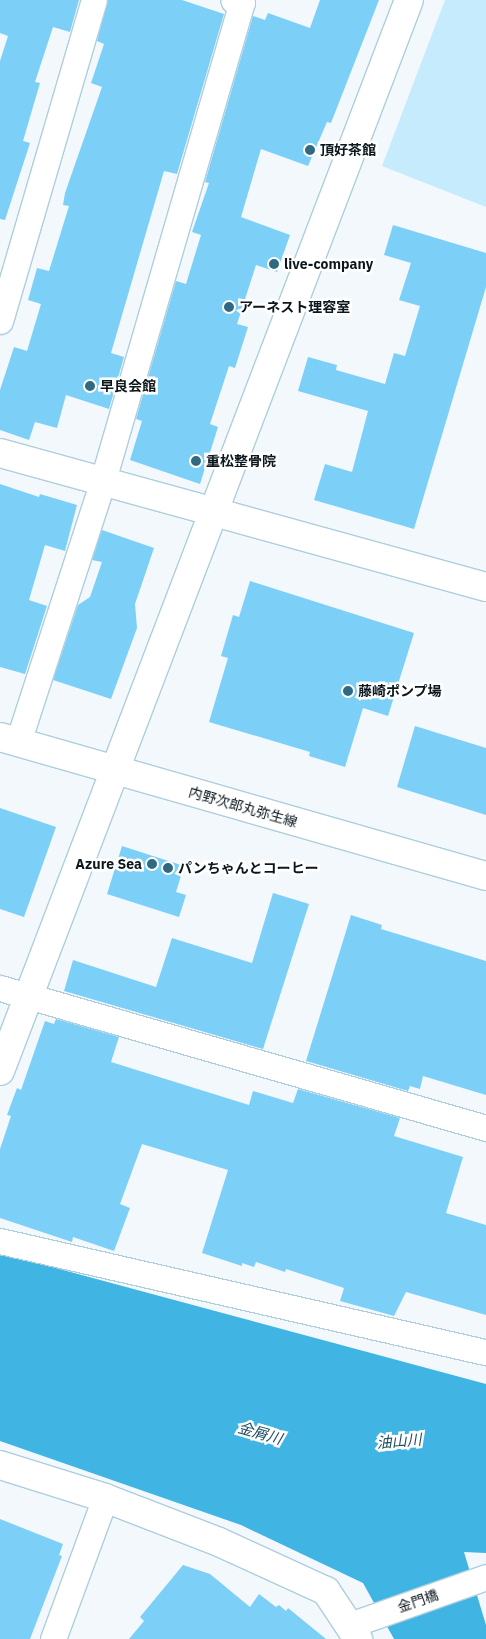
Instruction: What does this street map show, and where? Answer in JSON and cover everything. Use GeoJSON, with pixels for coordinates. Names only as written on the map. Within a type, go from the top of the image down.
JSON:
{"type":"FeatureCollection","features":[{"type":"Feature","properties":{"kind":"street"},"geometry":{"type":"LineString","coordinates":[[0,321],[8,262],[94,0]]}},
{"type":"Feature","properties":{"kind":"street"},"geometry":{"type":"LineString","coordinates":[[9,739],[103,480],[242,3],[233,0]]}},
{"type":"Feature","properties":{"kind":"street"},"geometry":{"type":"LineString","coordinates":[[0,1070],[26,995],[117,771],[213,512],[409,0]]}},
{"type":"Feature","properties":{"kind":"street"},"geometry":{"type":"LineString","coordinates":[[0,453],[486,587]]}},
{"type":"Feature","properties":{"kind":"street","name":"内野次郎丸弥生線"},"geometry":{"type":"LineString","coordinates":[[9,739],[486,876]]}},
{"type":"Feature","properties":{"kind":"street"},"geometry":{"type":"LineString","coordinates":[[0,988],[486,1128]]}},
{"type":"Feature","properties":{"kind":"street"},"geometry":{"type":"LineString","coordinates":[[0,1241],[486,1352]]}},
{"type":"Feature","properties":{"kind":"street"},"geometry":{"type":"LineString","coordinates":[[0,1465],[105,1498],[219,1542],[326,1591],[354,1632]]}},
{"type":"Feature","properties":{"kind":"street"},"geometry":{"type":"LineString","coordinates":[[53,1639],[105,1498]]}},
{"type":"Feature","properties":{"kind":"street","name":"金門橋"},"geometry":{"type":"LineString","coordinates":[[354,1632],[486,1577]]}},
{"type":"Feature","properties":{"kind":"shaded area"},"geometry":{"type":"Polygon","coordinates":[[[445,0],[486,0],[486,207],[382,166],[445,0]]]}},
{"type":"Feature","properties":{"kind":"water"},"geometry":{"type":"Polygon","coordinates":[[[0,1253],[486,1384],[486,1553],[464,1552],[486,1625],[486,1639],[394,1639],[363,1583],[241,1525],[0,1441],[0,1253]]]}},
{"type":"Feature","properties":{"kind":"building"},"geometry":{"type":"Polygon","coordinates":[[[0,0],[79,0],[70,32],[53,27],[35,82],[40,83],[23,141],[30,143],[5,220],[0,219],[0,61],[8,36],[0,33],[0,0]]]}},
{"type":"Feature","properties":{"kind":"building"},"geometry":{"type":"Polygon","coordinates":[[[108,0],[182,0],[224,14],[177,174],[164,171],[111,353],[124,357],[109,409],[66,395],[57,428],[35,422],[29,440],[0,430],[0,390],[14,347],[27,351],[41,304],[28,300],[37,268],[49,271],[69,206],[63,205],[65,193],[102,87],[91,83],[104,44],[97,41],[108,0]]]}},
{"type":"Feature","properties":{"kind":"building"},"geometry":{"type":"Polygon","coordinates":[[[320,0],[379,0],[331,123],[327,122],[308,166],[261,149],[241,217],[290,235],[277,272],[256,265],[237,324],[248,327],[235,368],[229,366],[210,424],[218,427],[200,484],[130,460],[142,421],[136,419],[176,281],[186,284],[201,235],[192,232],[209,183],[205,182],[253,16],[265,20],[268,13],[310,28],[320,0]]]}},
{"type":"Feature","properties":{"kind":"building"},"geometry":{"type":"Polygon","coordinates":[[[393,225],[486,253],[486,287],[414,529],[314,500],[325,464],[352,472],[368,411],[298,391],[308,357],[337,365],[336,370],[385,384],[394,353],[405,356],[420,306],[399,300],[411,263],[384,255],[393,225]]]}},
{"type":"Feature","properties":{"kind":"building"},"geometry":{"type":"Polygon","coordinates":[[[0,484],[39,497],[40,494],[77,505],[65,551],[45,545],[29,600],[47,606],[25,674],[0,667],[0,484]]]}},
{"type":"Feature","properties":{"kind":"building"},"geometry":{"type":"Polygon","coordinates":[[[102,530],[154,548],[135,604],[137,628],[111,699],[53,680],[78,605],[90,597],[102,562],[92,560],[102,530]]]}},
{"type":"Feature","properties":{"kind":"building"},"geometry":{"type":"Polygon","coordinates":[[[250,581],[414,633],[388,716],[363,708],[345,767],[309,756],[310,752],[209,722],[228,658],[221,656],[233,615],[239,617],[250,581]]]}},
{"type":"Feature","properties":{"kind":"building"},"geometry":{"type":"Polygon","coordinates":[[[415,726],[486,748],[486,815],[397,787],[415,726]]]}},
{"type":"Feature","properties":{"kind":"building"},"geometry":{"type":"Polygon","coordinates":[[[0,808],[56,827],[24,917],[0,909],[0,808]]]}},
{"type":"Feature","properties":{"kind":"building"},"geometry":{"type":"Polygon","coordinates":[[[122,846],[184,866],[176,892],[186,895],[179,917],[107,894],[122,846]]]}},
{"type":"Feature","properties":{"kind":"building"},"geometry":{"type":"Polygon","coordinates":[[[273,893],[309,904],[263,1049],[64,991],[73,960],[156,987],[172,938],[252,963],[273,893]]]}},
{"type":"Feature","properties":{"kind":"building"},"geometry":{"type":"Polygon","coordinates":[[[351,915],[382,925],[381,929],[486,961],[486,1095],[423,1076],[420,1089],[410,1086],[408,1091],[306,1061],[351,915]]]}},
{"type":"Feature","properties":{"kind":"building"},"geometry":{"type":"Polygon","coordinates":[[[56,1019],[119,1037],[111,1062],[249,1105],[253,1091],[293,1103],[298,1089],[400,1118],[394,1136],[463,1157],[446,1213],[486,1225],[486,1315],[406,1292],[394,1316],[340,1301],[344,1288],[286,1269],[285,1272],[256,1262],[254,1267],[242,1263],[242,1266],[202,1253],[228,1170],[142,1144],[120,1204],[130,1208],[114,1251],[73,1237],[72,1242],[0,1218],[0,1149],[11,1116],[7,1115],[17,1088],[21,1090],[45,1021],[54,1024],[56,1019]]]}},
{"type":"Feature","properties":{"kind":"building"},"geometry":{"type":"Polygon","coordinates":[[[0,1519],[63,1544],[59,1555],[62,1556],[30,1639],[0,1639],[0,1519]]]}},
{"type":"Feature","properties":{"kind":"building"},"geometry":{"type":"Polygon","coordinates":[[[183,1565],[210,1574],[250,1607],[259,1594],[276,1607],[279,1605],[286,1611],[288,1608],[326,1639],[129,1639],[144,1621],[140,1617],[183,1565]]]}},
{"type":"Feature","properties":{"kind":"place","name":"頂好茶館"},"geometry":{"type":"Point","coordinates":[310,150]}},
{"type":"Feature","properties":{"kind":"place","name":"live-company"},"geometry":{"type":"Point","coordinates":[274,264]}},
{"type":"Feature","properties":{"kind":"place","name":"アーネスト理容室"},"geometry":{"type":"Point","coordinates":[229,307]}},
{"type":"Feature","properties":{"kind":"place","name":"早良会館"},"geometry":{"type":"Point","coordinates":[90,386]}},
{"type":"Feature","properties":{"kind":"place","name":"重松整骨院"},"geometry":{"type":"Point","coordinates":[196,461]}},
{"type":"Feature","properties":{"kind":"place","name":"藤崎ポンプ場"},"geometry":{"type":"Point","coordinates":[348,691]}},
{"type":"Feature","properties":{"kind":"place","name":"Azure Sea"},"geometry":{"type":"Point","coordinates":[152,864]}},
{"type":"Feature","properties":{"kind":"place","name":"パンちゃんとコーヒー"},"geometry":{"type":"Point","coordinates":[168,868]}},
{"type":"Feature","properties":{"kind":"water label","name":"金屑川"},"geometry":{"type":"Point","coordinates":[260,1433]}},
{"type":"Feature","properties":{"kind":"water label","name":"油山川"},"geometry":{"type":"Point","coordinates":[399,1441]}}]}
